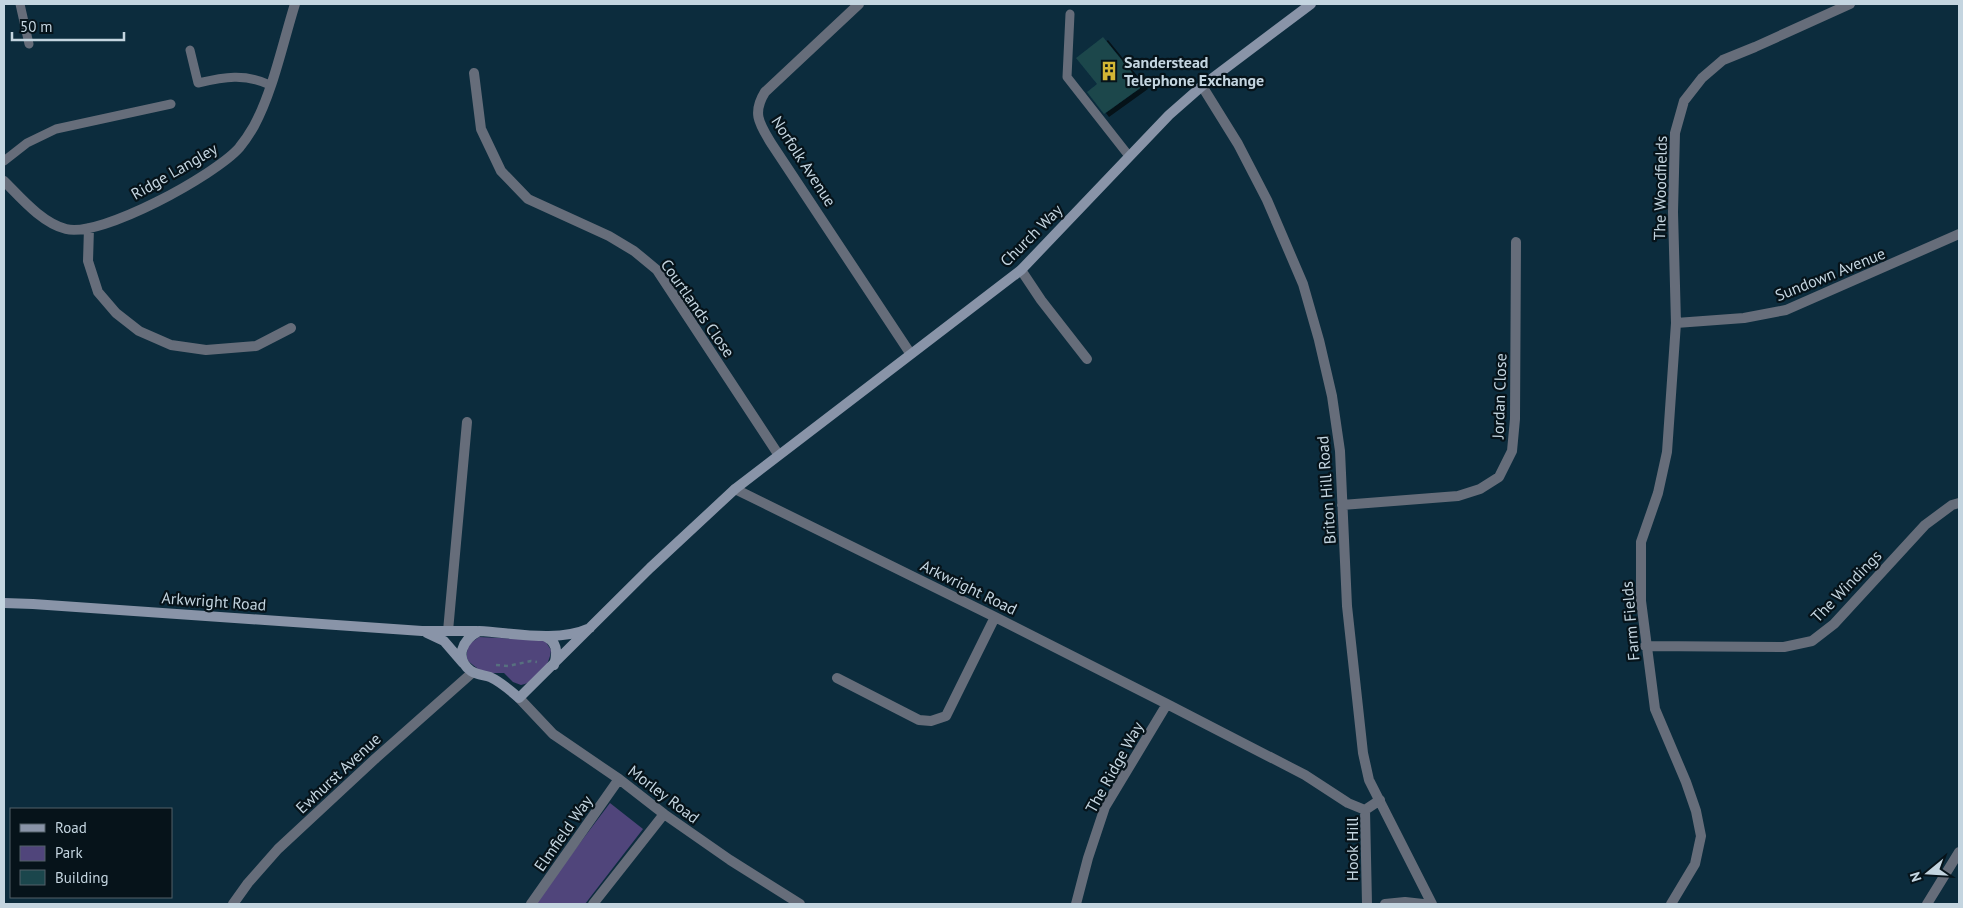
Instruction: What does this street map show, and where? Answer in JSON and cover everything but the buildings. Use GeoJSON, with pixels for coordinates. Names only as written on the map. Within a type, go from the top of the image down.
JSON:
{"type":"FeatureCollection","features":[{"type":"Feature","properties":{"kind":"street","name":"Ridge Langley"},"geometry":{"type":"LineString","coordinates":[[4,181],[52,223],[68,229],[89,228],[157,202],[211,170],[238,148],[254,126],[270,85],[295,4]]}},
{"type":"Feature","properties":{"kind":"street","name":"Norfolk Avenue"},"geometry":{"type":"LineString","coordinates":[[859,4],[765,92],[758,103],[756,112],[764,132],[771,143],[910,353]]}},
{"type":"Feature","properties":{"kind":"street","name":"Church Way"},"geometry":{"type":"LineString","coordinates":[[735,489],[778,454],[1021,270],[1169,115],[1202,86],[1311,4]]}},
{"type":"Feature","properties":{"kind":"street","name":"The Woodfields"},"geometry":{"type":"LineString","coordinates":[[1676,323],[1673,212],[1675,133],[1684,101],[1702,78],[1723,60],[1850,4]]}},
{"type":"Feature","properties":{"kind":"street","name":"Courtlands Close"},"geometry":{"type":"LineString","coordinates":[[474,73],[481,129],[501,171],[528,199],[609,236],[634,251],[657,270],[778,454]]}},
{"type":"Feature","properties":{"kind":"street","name":"Briton Hill Road"},"geometry":{"type":"LineString","coordinates":[[1202,86],[1238,144],[1267,200],[1303,284],[1319,340],[1332,396],[1340,451],[1347,606],[1363,753],[1370,780],[1432,904]]}},
{"type":"Feature","properties":{"kind":"street"},"geometry":{"type":"LineString","coordinates":[[89,228],[88,261],[98,292],[116,313],[139,331],[171,345],[206,350],[256,346],[291,328]]}},
{"type":"Feature","properties":{"kind":"street","name":"Sundown Avenue"},"geometry":{"type":"LineString","coordinates":[[1676,323],[1744,318],[1786,310],[1959,234]]}},
{"type":"Feature","properties":{"kind":"street","name":"Jordan Close"},"geometry":{"type":"LineString","coordinates":[[1342,505],[1458,496],[1480,489],[1499,477],[1512,451],[1515,419],[1516,242]]}},
{"type":"Feature","properties":{"kind":"street"},"geometry":{"type":"LineString","coordinates":[[1021,270],[1041,300],[1087,359]]}},
{"type":"Feature","properties":{"kind":"street","name":"Farm Fields"},"geometry":{"type":"LineString","coordinates":[[1671,904],[1695,864],[1701,836],[1696,811],[1686,782],[1655,709],[1641,601],[1641,542],[1658,494],[1667,452],[1676,323]]}},
{"type":"Feature","properties":{"kind":"street"},"geometry":{"type":"LineString","coordinates":[[448,632],[467,422]]}},
{"type":"Feature","properties":{"kind":"street","name":"Arkwright Road"},"geometry":{"type":"LineString","coordinates":[[422,631],[444,642],[463,664],[474,673],[489,677],[507,687],[519,698],[650,568],[735,489],[1167,704],[1305,775],[1348,803],[1365,810]]}},
{"type":"Feature","properties":{"kind":"street","name":"The Windings"},"geometry":{"type":"LineString","coordinates":[[1646,646],[1784,647],[1812,640],[1834,624],[1925,526],[1952,505],[1959,502]]}},
{"type":"Feature","properties":{"kind":"street","name":"Arkwright Road"},"geometry":{"type":"LineString","coordinates":[[4,603],[422,631],[479,631],[568,635],[590,628]]}},
{"type":"Feature","properties":{"kind":"street"},"geometry":{"type":"LineString","coordinates":[[837,678],[919,720],[932,721],[946,716],[995,617]]}},
{"type":"Feature","properties":{"kind":"street"},"geometry":{"type":"LineString","coordinates":[[463,664],[461,655],[463,645],[469,636],[479,631]]}},
{"type":"Feature","properties":{"kind":"street"},"geometry":{"type":"LineString","coordinates":[[540,635],[552,641],[556,649],[553,666]]}},
{"type":"Feature","properties":{"kind":"street","name":"Ewhurst Avenue"},"geometry":{"type":"LineString","coordinates":[[233,904],[248,883],[278,850],[376,758],[474,673]]}},
{"type":"Feature","properties":{"kind":"street","name":"Morley Road"},"geometry":{"type":"LineString","coordinates":[[519,698],[553,734],[619,779],[664,814],[730,860],[800,904]]}},
{"type":"Feature","properties":{"kind":"street","name":"The Ridge Way"},"geometry":{"type":"LineString","coordinates":[[1076,904],[1088,858],[1105,807],[1167,704]]}},
{"type":"Feature","properties":{"kind":"street","name":"Elmfield Way"},"geometry":{"type":"LineString","coordinates":[[531,904],[619,779]]}},
{"type":"Feature","properties":{"kind":"street","name":"Hook Hill"},"geometry":{"type":"LineString","coordinates":[[1367,904],[1365,810],[1380,800]]}},
{"type":"Feature","properties":{"kind":"street"},"geometry":{"type":"LineString","coordinates":[[594,904],[664,814]]}},
{"type":"Feature","properties":{"kind":"street"},"geometry":{"type":"LineString","coordinates":[[1927,904],[1959,852]]}},
{"type":"Feature","properties":{"kind":"street"},"geometry":{"type":"LineString","coordinates":[[1386,904],[1405,902],[1423,904]]}},
{"type":"Feature","properties":{"kind":"lane"},"geometry":{"type":"LineString","coordinates":[[20,4],[29,44]]}},
{"type":"Feature","properties":{"kind":"lane"},"geometry":{"type":"LineString","coordinates":[[1070,14],[1066,77],[1129,156]]}},
{"type":"Feature","properties":{"kind":"lane"},"geometry":{"type":"LineString","coordinates":[[190,50],[198,83],[224,77],[244,76],[270,85]]}},
{"type":"Feature","properties":{"kind":"lane"},"geometry":{"type":"LineString","coordinates":[[4,161],[27,143],[56,129],[171,104]]}},
{"type":"Feature","properties":{"kind":"path"},"geometry":{"type":"LineString","coordinates":[[474,673],[494,665],[508,666],[531,661],[542,662]]}},
{"type":"Feature","properties":{"kind":"green space"},"geometry":{"type":"Polygon","coordinates":[[[479,637],[540,640],[546,642],[551,650],[550,656],[542,672],[537,677],[521,685],[513,682],[504,673],[476,673],[477,668],[468,661],[467,654],[468,645],[479,637]]]}},
{"type":"Feature","properties":{"kind":"green space"},"geometry":{"type":"Polygon","coordinates":[[[610,803],[643,829],[585,904],[534,904],[610,803]]]}},
{"type":"Feature","properties":{"kind":"place","name":"Sanderstead Telephone Exchange"},"geometry":{"type":"Point","coordinates":[1109,71]}}]}
